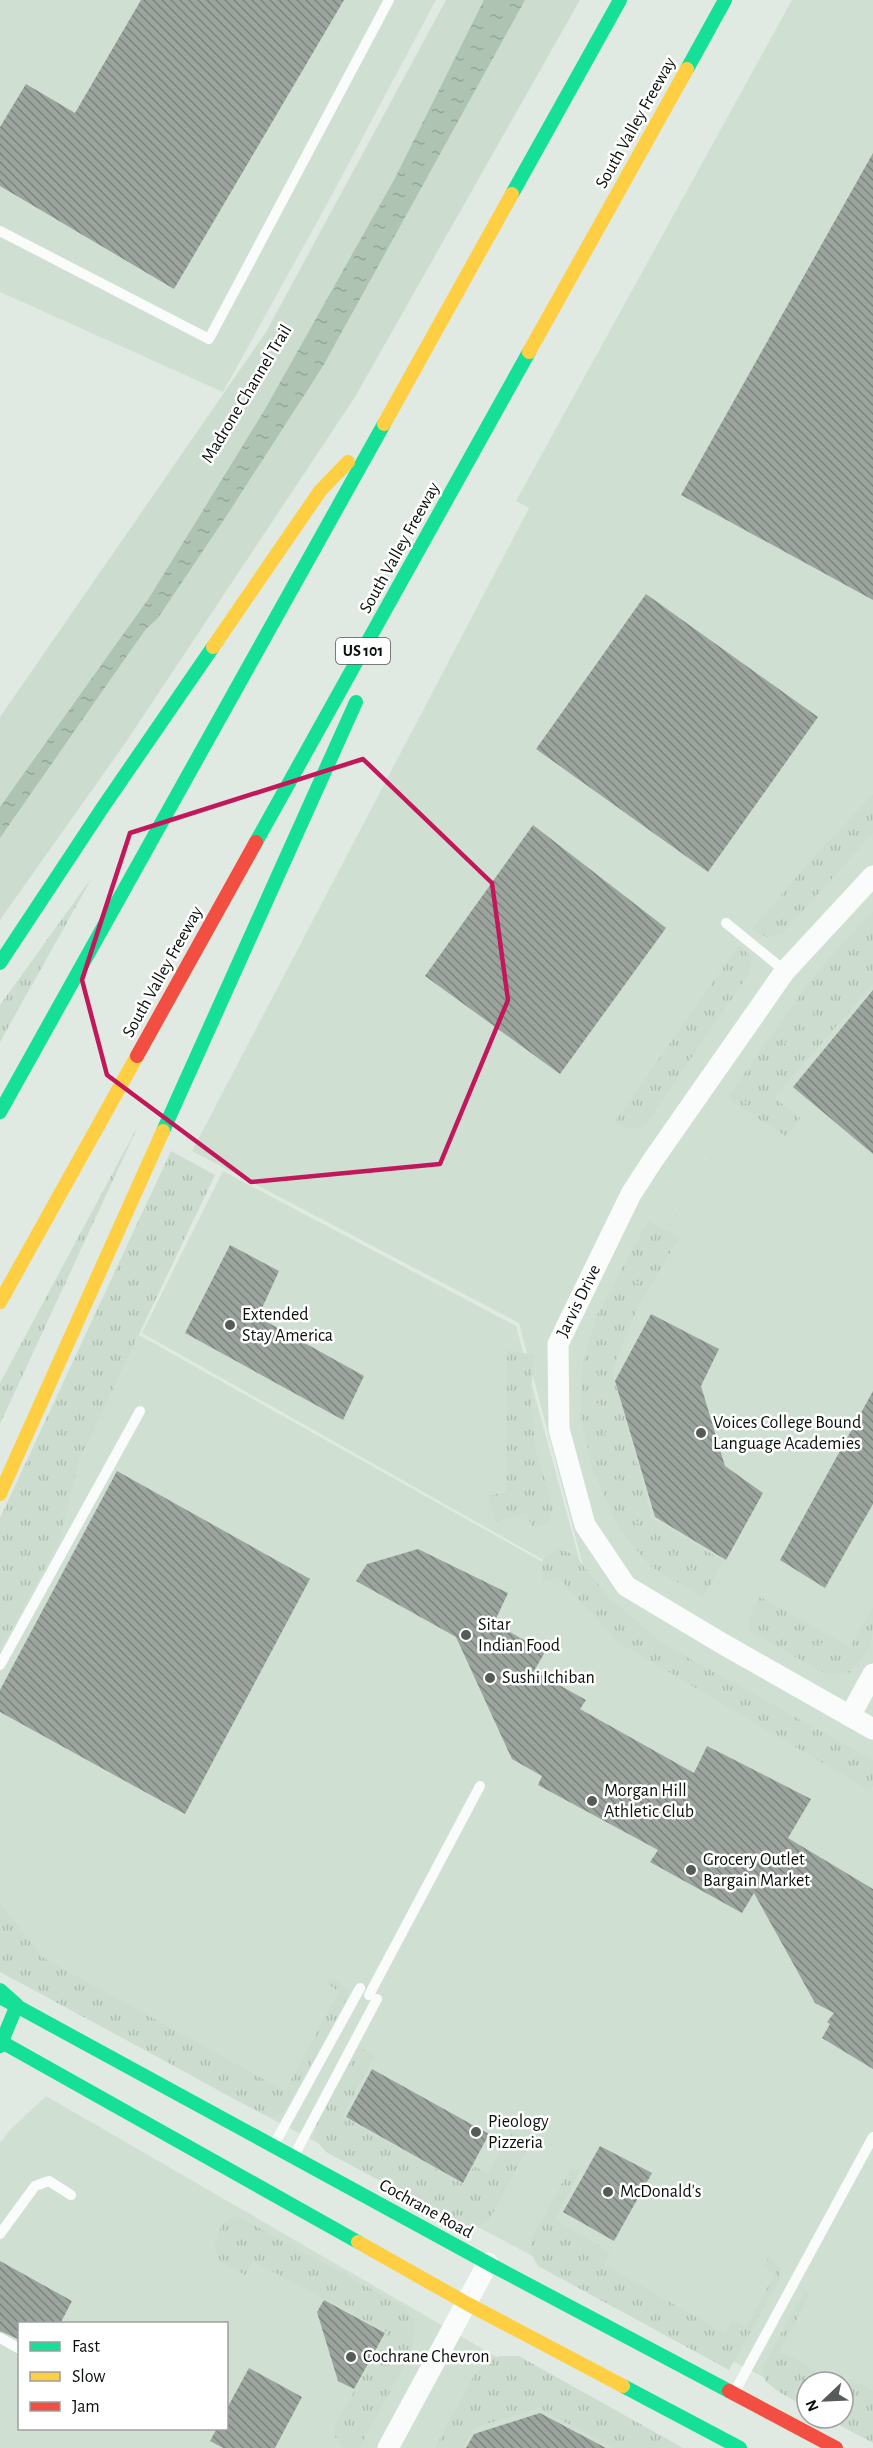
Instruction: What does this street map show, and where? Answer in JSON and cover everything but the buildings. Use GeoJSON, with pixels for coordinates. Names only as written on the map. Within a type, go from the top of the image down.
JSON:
{"type":"FeatureCollection","features":[{"type":"Feature","properties":{"kind":"main road"},"geometry":{"type":"LineString","coordinates":[[0,1112],[620,0]]}},
{"type":"Feature","properties":{"kind":"main road","name":"South Valley Freeway"},"geometry":{"type":"LineString","coordinates":[[0,1302],[725,0]]}},
{"type":"Feature","properties":{"kind":"main road"},"geometry":{"type":"LineString","coordinates":[[0,963],[103,807],[320,491],[383,426]]}},
{"type":"Feature","properties":{"kind":"main road"},"geometry":{"type":"LineString","coordinates":[[385,639],[448,499]]}},
{"type":"Feature","properties":{"kind":"main road"},"geometry":{"type":"LineString","coordinates":[[0,1494],[361,693]]}},
{"type":"Feature","properties":{"kind":"main road"},"geometry":{"type":"LineString","coordinates":[[0,1990],[17,2005],[1,2043],[466,2303],[740,2448]]}},
{"type":"Feature","properties":{"kind":"main road","name":"Cochrane Road"},"geometry":{"type":"LineString","coordinates":[[0,1997],[488,2263],[836,2448]]}},
{"type":"Feature","properties":{"kind":"street","name":"Jarvis Drive"},"geometry":{"type":"LineString","coordinates":[[873,876],[785,971],[631,1194],[558,1344],[558,1429],[585,1525],[626,1586],[873,1729]]}},
{"type":"Feature","properties":{"kind":"street"},"geometry":{"type":"LineString","coordinates":[[850,1716],[868,1671]]}},
{"type":"Feature","properties":{"kind":"street"},"geometry":{"type":"LineString","coordinates":[[388,2448],[488,2263]]}},
{"type":"Feature","properties":{"kind":"lane"},"geometry":{"type":"LineString","coordinates":[[0,231],[209,339],[390,0]]}},
{"type":"Feature","properties":{"kind":"lane"},"geometry":{"type":"LineString","coordinates":[[726,923],[785,971]]}},
{"type":"Feature","properties":{"kind":"lane"},"geometry":{"type":"LineString","coordinates":[[0,1665],[140,1411]]}},
{"type":"Feature","properties":{"kind":"lane"},"geometry":{"type":"LineString","coordinates":[[294,2157],[369,1994],[480,1785]]}},
{"type":"Feature","properties":{"kind":"lane"},"geometry":{"type":"LineString","coordinates":[[274,2146],[369,1994]]}},
{"type":"Feature","properties":{"kind":"lane"},"geometry":{"type":"LineString","coordinates":[[734,2393],[873,2137]]}},
{"type":"Feature","properties":{"kind":"lane"},"geometry":{"type":"LineString","coordinates":[[0,2234],[35,2187],[49,2181],[71,2195]]}},
{"type":"Feature","properties":{"kind":"lane"},"geometry":{"type":"LineString","coordinates":[[0,2338],[18,2348]]}},
{"type":"Feature","properties":{"kind":"path","name":"Madrone Channel Trail"},"geometry":{"type":"LineString","coordinates":[[0,768],[257,384],[461,0]]}},
{"type":"Feature","properties":{"kind":"path"},"geometry":{"type":"LineString","coordinates":[[868,1671],[790,1631],[654,1543],[624,1504],[597,1399],[596,1364],[610,1331],[654,1252],[770,1060],[828,999],[873,946]]}},
{"type":"Feature","properties":{"kind":"highlighted area"},"geometry":{"type":"Polygon","coordinates":[[[363,759],[492,883],[508,1000],[440,1164],[251,1182],[107,1075],[82,980],[130,833],[363,759]]]}},
{"type":"Feature","properties":{"kind":"shaded area"},"geometry":{"type":"Polygon","coordinates":[[[0,0],[436,0],[223,392],[0,292],[0,0]]]}},
{"type":"Feature","properties":{"kind":"shaded area"},"geometry":{"type":"Polygon","coordinates":[[[792,0],[873,0],[873,2434],[855,2424],[855,2370],[795,2370],[795,2394],[230,2097],[35,1989],[0,1944],[0,1592],[139,1335],[589,1588],[519,1323],[192,1151],[529,508],[516,501],[792,0]]]}},
{"type":"Feature","properties":{"kind":"shaded area"},"geometry":{"type":"Polygon","coordinates":[[[223,1171],[516,1326],[586,1584],[142,1333],[223,1171]]]}},
{"type":"Feature","properties":{"kind":"shaded area"},"geometry":{"type":"Polygon","coordinates":[[[46,2096],[654,2448],[0,2448],[0,2143],[9,2131],[46,2096]]]}},
{"type":"Feature","properties":{"kind":"green space"},"geometry":{"type":"Polygon","coordinates":[[[446,0],[580,0],[355,397],[126,742],[0,920],[0,717],[266,332],[446,0]]]}},
{"type":"Feature","properties":{"kind":"green space"},"geometry":{"type":"Polygon","coordinates":[[[873,794],[873,833],[782,934],[766,937],[752,929],[819,851],[873,794]]]}},
{"type":"Feature","properties":{"kind":"green space"},"geometry":{"type":"Polygon","coordinates":[[[93,876],[0,1042],[0,1005],[93,876]]]}},
{"type":"Feature","properties":{"kind":"green space"},"geometry":{"type":"Polygon","coordinates":[[[873,911],[873,984],[774,1098],[800,1118],[787,1137],[732,1102],[729,1095],[815,974],[873,911]]]}},
{"type":"Feature","properties":{"kind":"green space"},"geometry":{"type":"Polygon","coordinates":[[[739,945],[752,958],[750,972],[643,1128],[627,1129],[614,1123],[739,945]]]}},
{"type":"Feature","properties":{"kind":"green space"},"geometry":{"type":"Polygon","coordinates":[[[140,1122],[0,1424],[0,1383],[140,1122]]]}},
{"type":"Feature","properties":{"kind":"green space"},"geometry":{"type":"Polygon","coordinates":[[[171,1151],[215,1175],[79,1460],[60,1540],[0,1650],[0,1518],[171,1151]]]}},
{"type":"Feature","properties":{"kind":"green space"},"geometry":{"type":"Polygon","coordinates":[[[648,1221],[679,1238],[638,1307],[612,1370],[652,1519],[724,1561],[703,1597],[650,1566],[620,1530],[593,1470],[580,1416],[583,1362],[597,1315],[648,1221]]]}},
{"type":"Feature","properties":{"kind":"green space"},"geometry":{"type":"Polygon","coordinates":[[[507,1350],[534,1355],[531,1391],[535,1447],[553,1508],[548,1523],[533,1529],[526,1513],[496,1522],[488,1496],[506,1492],[507,1350]]]}},
{"type":"Feature","properties":{"kind":"green space"},"geometry":{"type":"Polygon","coordinates":[[[557,1548],[575,1555],[608,1597],[665,1645],[873,1760],[873,1786],[870,1791],[618,1642],[558,1577],[543,1581],[542,1561],[557,1548]]]}},
{"type":"Feature","properties":{"kind":"green space"},"geometry":{"type":"Polygon","coordinates":[[[760,1597],[850,1647],[873,1607],[872,1638],[867,1651],[849,1673],[826,1674],[751,1632],[748,1621],[760,1597]]]}},
{"type":"Feature","properties":{"kind":"green space"},"geometry":{"type":"Polygon","coordinates":[[[0,1903],[42,1957],[285,2091],[339,1992],[328,1984],[329,1980],[334,1979],[348,1990],[347,1999],[290,2102],[282,2114],[269,2117],[0,1972],[0,1903]]]}},
{"type":"Feature","properties":{"kind":"green space"},"geometry":{"type":"Polygon","coordinates":[[[359,2047],[375,2055],[342,2116],[463,2184],[474,2166],[488,2174],[511,2130],[531,2141],[489,2220],[477,2227],[463,2225],[326,2152],[314,2138],[317,2123],[359,2047]]]}},
{"type":"Feature","properties":{"kind":"green space"},"geometry":{"type":"Polygon","coordinates":[[[571,2167],[580,2171],[555,2220],[610,2252],[604,2265],[725,2333],[733,2320],[746,2327],[775,2274],[763,2267],[769,2256],[780,2270],[780,2279],[729,2370],[538,2266],[531,2254],[531,2240],[571,2167]]]}},
{"type":"Feature","properties":{"kind":"green space"},"geometry":{"type":"Polygon","coordinates":[[[237,2216],[404,2307],[415,2325],[412,2352],[359,2448],[344,2448],[335,2437],[335,2426],[387,2332],[253,2261],[245,2275],[220,2261],[214,2246],[222,2224],[237,2216]]]}},
{"type":"Feature","properties":{"kind":"green space"},"geometry":{"type":"Polygon","coordinates":[[[804,2291],[810,2294],[780,2351],[816,2370],[795,2370],[795,2401],[765,2381],[763,2367],[804,2291]]]}},
{"type":"Feature","properties":{"kind":"green space"},"geometry":{"type":"Polygon","coordinates":[[[500,2356],[519,2356],[683,2448],[614,2448],[538,2408],[474,2428],[463,2448],[435,2448],[474,2375],[487,2361],[500,2356]]]}},
{"type":"Feature","properties":{"kind":"green space"},"geometry":{"type":"Polygon","coordinates":[[[855,2383],[861,2383],[873,2390],[873,2443],[849,2430],[855,2430],[855,2383]]]}},
{"type":"Feature","properties":{"kind":"water"},"geometry":{"type":"Polygon","coordinates":[[[484,0],[525,0],[323,366],[158,618],[146,629],[0,838],[0,807],[149,598],[264,411],[395,178],[484,0]]]}},
{"type":"Feature","properties":{"kind":"traffic: fast"},"geometry":{"type":"LineString","coordinates":[[512,194],[620,0]]}},
{"type":"Feature","properties":{"kind":"traffic: fast"},"geometry":{"type":"LineString","coordinates":[[687,69],[725,0]]}},
{"type":"Feature","properties":{"kind":"traffic: fast"},"geometry":{"type":"LineString","coordinates":[[256,842],[529,352]]}},
{"type":"Feature","properties":{"kind":"traffic: fast"},"geometry":{"type":"LineString","coordinates":[[0,1112],[384,424]]}},
{"type":"Feature","properties":{"kind":"traffic: fast"},"geometry":{"type":"LineString","coordinates":[[0,963],[213,647]]}},
{"type":"Feature","properties":{"kind":"traffic: fast"},"geometry":{"type":"LineString","coordinates":[[163,1131],[356,702]]}},
{"type":"Feature","properties":{"kind":"traffic: fast"},"geometry":{"type":"LineString","coordinates":[[0,1990],[17,2005],[0,2046]]}},
{"type":"Feature","properties":{"kind":"traffic: fast"},"geometry":{"type":"LineString","coordinates":[[0,1997],[495,2267],[729,2391]]}},
{"type":"Feature","properties":{"kind":"traffic: fast"},"geometry":{"type":"LineString","coordinates":[[0,2041],[358,2242]]}},
{"type":"Feature","properties":{"kind":"traffic: fast"},"geometry":{"type":"LineString","coordinates":[[623,2386],[740,2448]]}},
{"type":"Feature","properties":{"kind":"traffic: slow"},"geometry":{"type":"LineString","coordinates":[[529,352],[687,69]]}},
{"type":"Feature","properties":{"kind":"traffic: slow"},"geometry":{"type":"LineString","coordinates":[[384,424],[512,194]]}},
{"type":"Feature","properties":{"kind":"traffic: slow"},"geometry":{"type":"LineString","coordinates":[[213,647],[320,491],[348,462]]}},
{"type":"Feature","properties":{"kind":"traffic: slow"},"geometry":{"type":"LineString","coordinates":[[0,1302],[137,1056]]}},
{"type":"Feature","properties":{"kind":"traffic: slow"},"geometry":{"type":"LineString","coordinates":[[0,1494],[163,1131]]}},
{"type":"Feature","properties":{"kind":"traffic: slow"},"geometry":{"type":"LineString","coordinates":[[358,2242],[466,2303],[623,2386]]}},
{"type":"Feature","properties":{"kind":"traffic: jam"},"geometry":{"type":"LineString","coordinates":[[137,1056],[256,842]]}},
{"type":"Feature","properties":{"kind":"traffic: jam"},"geometry":{"type":"LineString","coordinates":[[729,2391],[836,2448]]}},
{"type":"Feature","properties":{"kind":"place","name":"Extended Stay America"},"geometry":{"type":"Point","coordinates":[230,1325]}},
{"type":"Feature","properties":{"kind":"place","name":"Voices College Bound Language Academies"},"geometry":{"type":"Point","coordinates":[701,1433]}},
{"type":"Feature","properties":{"kind":"place","name":"Sitar Indian Food"},"geometry":{"type":"Point","coordinates":[466,1635]}},
{"type":"Feature","properties":{"kind":"place","name":"Sushi Ichiban"},"geometry":{"type":"Point","coordinates":[490,1678]}},
{"type":"Feature","properties":{"kind":"place","name":"Morgan Hill Athletic Club"},"geometry":{"type":"Point","coordinates":[592,1801]}},
{"type":"Feature","properties":{"kind":"place","name":"Grocery Outlet Bargain Market"},"geometry":{"type":"Point","coordinates":[691,1870]}},
{"type":"Feature","properties":{"kind":"place","name":"Pieology Pizzeria"},"geometry":{"type":"Point","coordinates":[476,2132]}},
{"type":"Feature","properties":{"kind":"place","name":"McDonald's"},"geometry":{"type":"Point","coordinates":[608,2192]}},
{"type":"Feature","properties":{"kind":"place","name":"Cochrane Chevron"},"geometry":{"type":"Point","coordinates":[351,2357]}}]}
